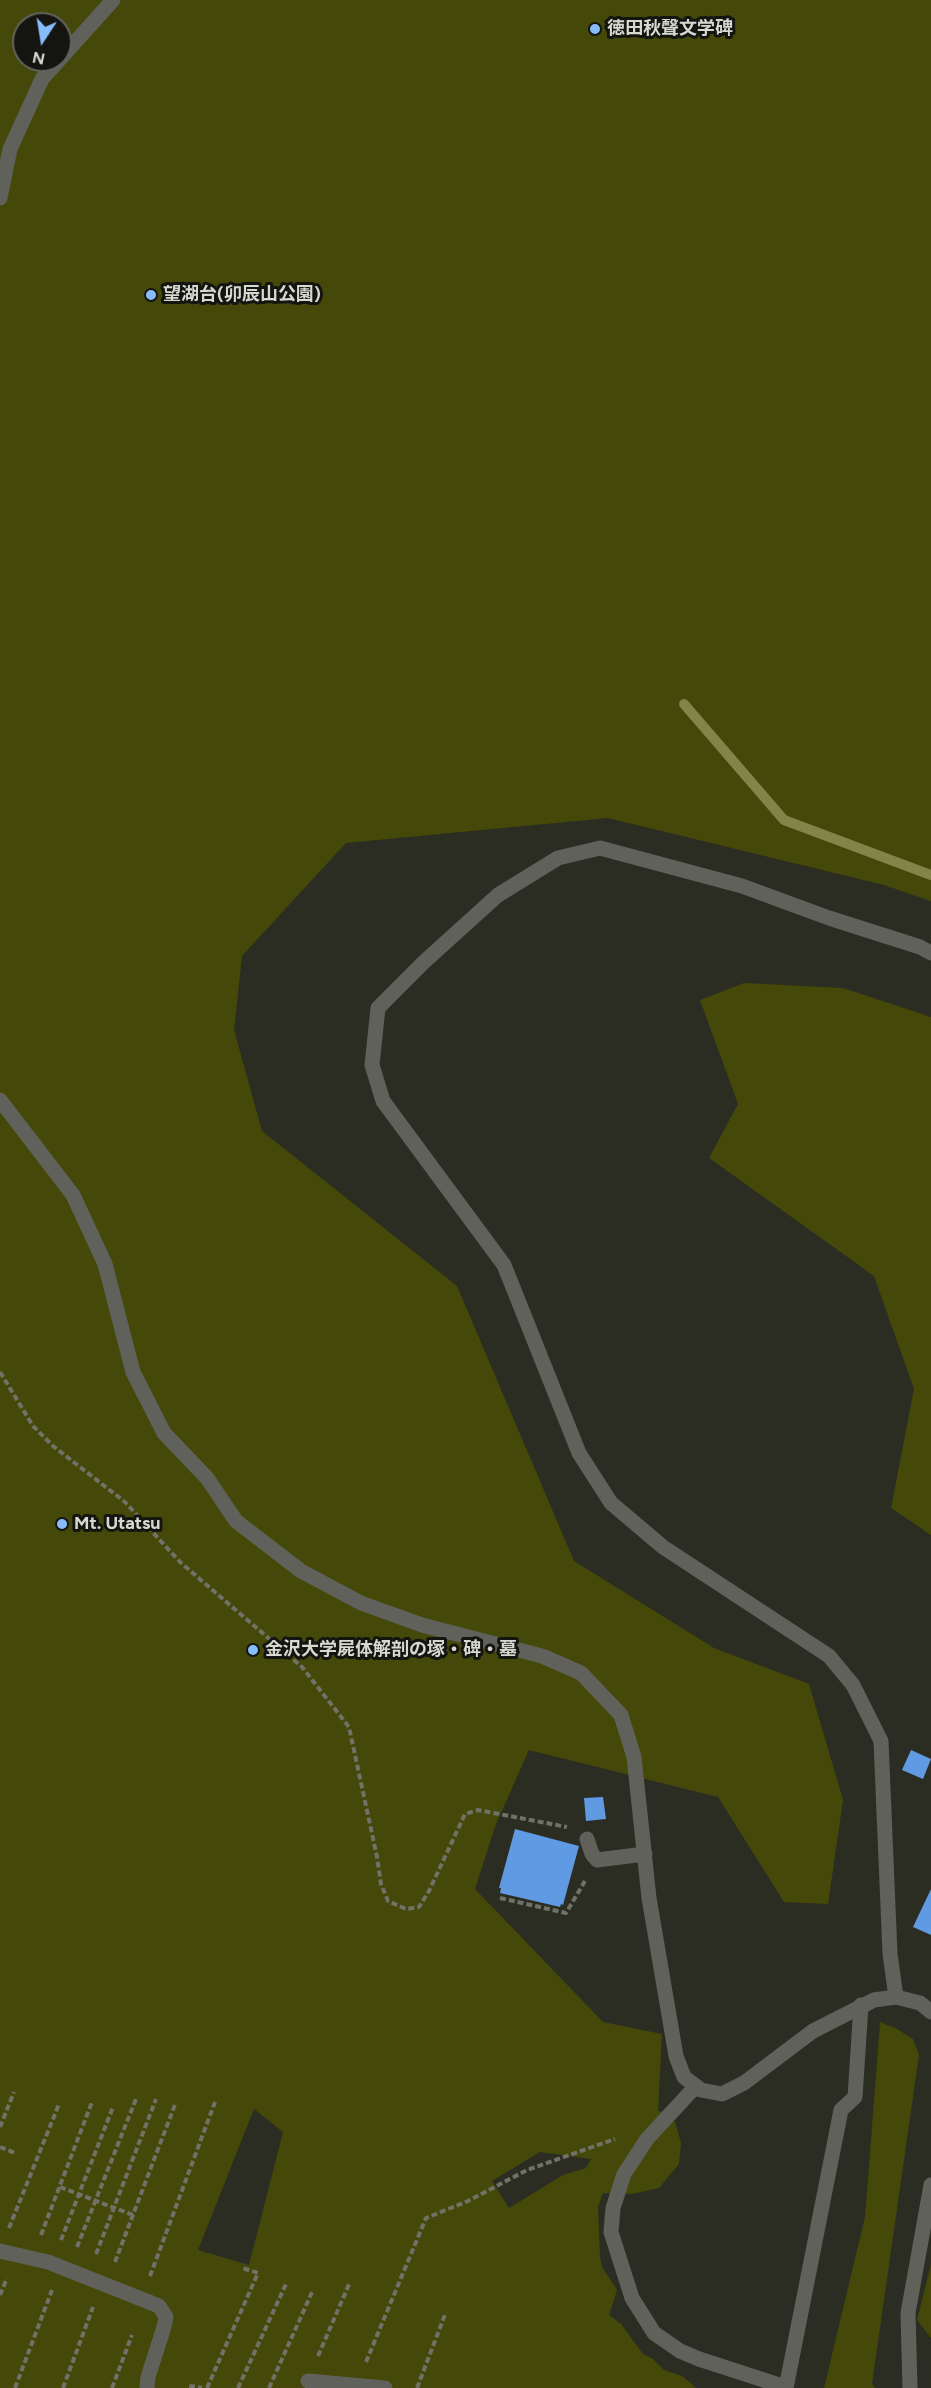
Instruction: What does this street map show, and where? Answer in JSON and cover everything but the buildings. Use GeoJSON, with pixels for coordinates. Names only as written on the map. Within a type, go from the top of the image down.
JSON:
{"type":"FeatureCollection","features":[{"type":"Feature","properties":{"kind":"street"},"geometry":{"type":"LineString","coordinates":[[72,45],[113,0]]}},
{"type":"Feature","properties":{"kind":"street"},"geometry":{"type":"LineString","coordinates":[[0,198],[10,149],[42,79],[48,72]]}},
{"type":"Feature","properties":{"kind":"street"},"geometry":{"type":"LineString","coordinates":[[896,1997],[890,1954],[882,1741],[853,1685],[829,1656],[663,1546],[611,1503],[579,1453],[504,1265],[383,1101],[372,1065],[378,1008],[424,962],[498,895],[558,858],[600,848],[742,886],[829,918],[920,947],[931,953]]}},
{"type":"Feature","properties":{"kind":"street"},"geometry":{"type":"LineString","coordinates":[[0,1100],[73,1195],[105,1264],[133,1372],[164,1433],[207,1478],[236,1521],[301,1570],[362,1603],[422,1625],[542,1656],[581,1673],[621,1715],[634,1757],[649,1898],[676,2056],[684,2077],[701,2090],[722,2094],[744,2083],[813,2031],[874,2000],[896,1997],[920,2003],[931,2012]]}},
{"type":"Feature","properties":{"kind":"street"},"geometry":{"type":"LineString","coordinates":[[587,1839],[591,1854],[597,1860],[645,1854]]}},
{"type":"Feature","properties":{"kind":"street"},"geometry":{"type":"LineString","coordinates":[[696,2086],[647,2139],[624,2174],[613,2208],[611,2232],[632,2298],[654,2333],[680,2351],[699,2359],[786,2388],[841,2110],[855,2097],[861,2005]]}},
{"type":"Feature","properties":{"kind":"street"},"geometry":{"type":"LineString","coordinates":[[910,2388],[908,2313],[931,2185]]}},
{"type":"Feature","properties":{"kind":"street"},"geometry":{"type":"LineString","coordinates":[[0,2251],[52,2263],[159,2306],[166,2317],[148,2377],[147,2388]]}},
{"type":"Feature","properties":{"kind":"street"},"geometry":{"type":"LineString","coordinates":[[308,2381],[385,2388]]}},
{"type":"Feature","properties":{"kind":"path"},"geometry":{"type":"LineString","coordinates":[[0,1372],[33,1426],[53,1446],[125,1502],[180,1562],[302,1667],[349,1727],[381,1884],[388,1901],[406,1909],[419,1906],[429,1891],[465,1814],[478,1810],[564,1827]]}},
{"type":"Feature","properties":{"kind":"path"},"geometry":{"type":"LineString","coordinates":[[500,1898],[566,1913],[597,1860]]}},
{"type":"Feature","properties":{"kind":"path"},"geometry":{"type":"LineString","coordinates":[[0,2127],[14,2092]]}},
{"type":"Feature","properties":{"kind":"path"},"geometry":{"type":"LineString","coordinates":[[68,2270],[136,2099]]}},
{"type":"Feature","properties":{"kind":"path"},"geometry":{"type":"LineString","coordinates":[[87,2277],[156,2099]]}},
{"type":"Feature","properties":{"kind":"path"},"geometry":{"type":"LineString","coordinates":[[33,2258],[92,2102]]}},
{"type":"Feature","properties":{"kind":"path"},"geometry":{"type":"LineString","coordinates":[[106,2285],[176,2102]]}},
{"type":"Feature","properties":{"kind":"path"},"geometry":{"type":"LineString","coordinates":[[142,2299],[215,2102]]}},
{"type":"Feature","properties":{"kind":"path"},"geometry":{"type":"LineString","coordinates":[[0,2251],[59,2104]]}},
{"type":"Feature","properties":{"kind":"path"},"geometry":{"type":"LineString","coordinates":[[52,2263],[113,2107]]}},
{"type":"Feature","properties":{"kind":"path"},"geometry":{"type":"LineString","coordinates":[[356,2386],[426,2218],[468,2201],[527,2170],[617,2139]]}},
{"type":"Feature","properties":{"kind":"path"},"geometry":{"type":"LineString","coordinates":[[0,2147],[15,2153]]}},
{"type":"Feature","properties":{"kind":"path"},"geometry":{"type":"LineString","coordinates":[[60,2187],[133,2215]]}},
{"type":"Feature","properties":{"kind":"path"},"geometry":{"type":"LineString","coordinates":[[191,2388],[191,2386],[205,2388],[258,2273],[242,2268]]}},
{"type":"Feature","properties":{"kind":"path"},"geometry":{"type":"LineString","coordinates":[[0,2295],[8,2273]]}},
{"type":"Feature","properties":{"kind":"path"},"geometry":{"type":"LineString","coordinates":[[308,2381],[350,2282]]}},
{"type":"Feature","properties":{"kind":"path"},"geometry":{"type":"LineString","coordinates":[[238,2388],[286,2284]]}},
{"type":"Feature","properties":{"kind":"path"},"geometry":{"type":"LineString","coordinates":[[41,2286],[63,2294]]}},
{"type":"Feature","properties":{"kind":"path"},"geometry":{"type":"LineString","coordinates":[[15,2388],[52,2290]]}},
{"type":"Feature","properties":{"kind":"path"},"geometry":{"type":"LineString","coordinates":[[269,2388],[313,2290]]}},
{"type":"Feature","properties":{"kind":"path"},"geometry":{"type":"LineString","coordinates":[[63,2388],[94,2305],[84,2301]]}},
{"type":"Feature","properties":{"kind":"path"},"geometry":{"type":"LineString","coordinates":[[417,2388],[446,2312]]}},
{"type":"Feature","properties":{"kind":"path"},"geometry":{"type":"LineString","coordinates":[[112,2388],[133,2332]]}},
{"type":"Feature","properties":{"kind":"shaded area"},"geometry":{"type":"Polygon","coordinates":[[[0,0],[931,0],[931,901],[884,885],[608,818],[346,843],[242,956],[234,1030],[262,1131],[457,1286],[574,1561],[714,1648],[809,1684],[843,1800],[828,1904],[784,1902],[718,1797],[529,1750],[496,1824],[475,1889],[603,2022],[662,2034],[658,2110],[675,2122],[681,2143],[679,2164],[659,2188],[632,2194],[603,2193],[598,2207],[600,2257],[602,2267],[617,2290],[609,2315],[621,2324],[643,2354],[653,2359],[664,2370],[682,2376],[696,2388],[0,2388],[0,0]],[[254,2109],[198,2250],[249,2265],[283,2132],[254,2109]],[[540,2152],[492,2181],[509,2208],[563,2175],[586,2168],[591,2159],[540,2152]]]}},
{"type":"Feature","properties":{"kind":"shaded area"},"geometry":{"type":"Polygon","coordinates":[[[744,983],[843,988],[931,1017],[931,1535],[891,1508],[914,1389],[874,1276],[709,1158],[738,1104],[700,1000],[744,983]]]}},
{"type":"Feature","properties":{"kind":"shaded area"},"geometry":{"type":"Polygon","coordinates":[[[880,2022],[913,2039],[919,2055],[872,2384],[875,2388],[824,2388],[865,2217],[880,2022]]]}},
{"type":"Feature","properties":{"kind":"shaded area"},"geometry":{"type":"Polygon","coordinates":[[[931,2264],[931,2338],[917,2320],[931,2264]]]}},
{"type":"Feature","properties":{"kind":"waterway"},"geometry":{"type":"LineString","coordinates":[[684,704],[784,820],[931,875]]}},
{"type":"Feature","properties":{"kind":"place","name":"徳田秋聲文学碑"},"geometry":{"type":"Point","coordinates":[595,29]}},
{"type":"Feature","properties":{"kind":"place","name":"望湖台(卯辰山公園)"},"geometry":{"type":"Point","coordinates":[151,295]}},
{"type":"Feature","properties":{"kind":"place","name":"Mt. Utatsu"},"geometry":{"type":"Point","coordinates":[62,1524]}},
{"type":"Feature","properties":{"kind":"place","name":"金沢大学屍体解剖の塚・碑・墓"},"geometry":{"type":"Point","coordinates":[253,1650]}}]}
